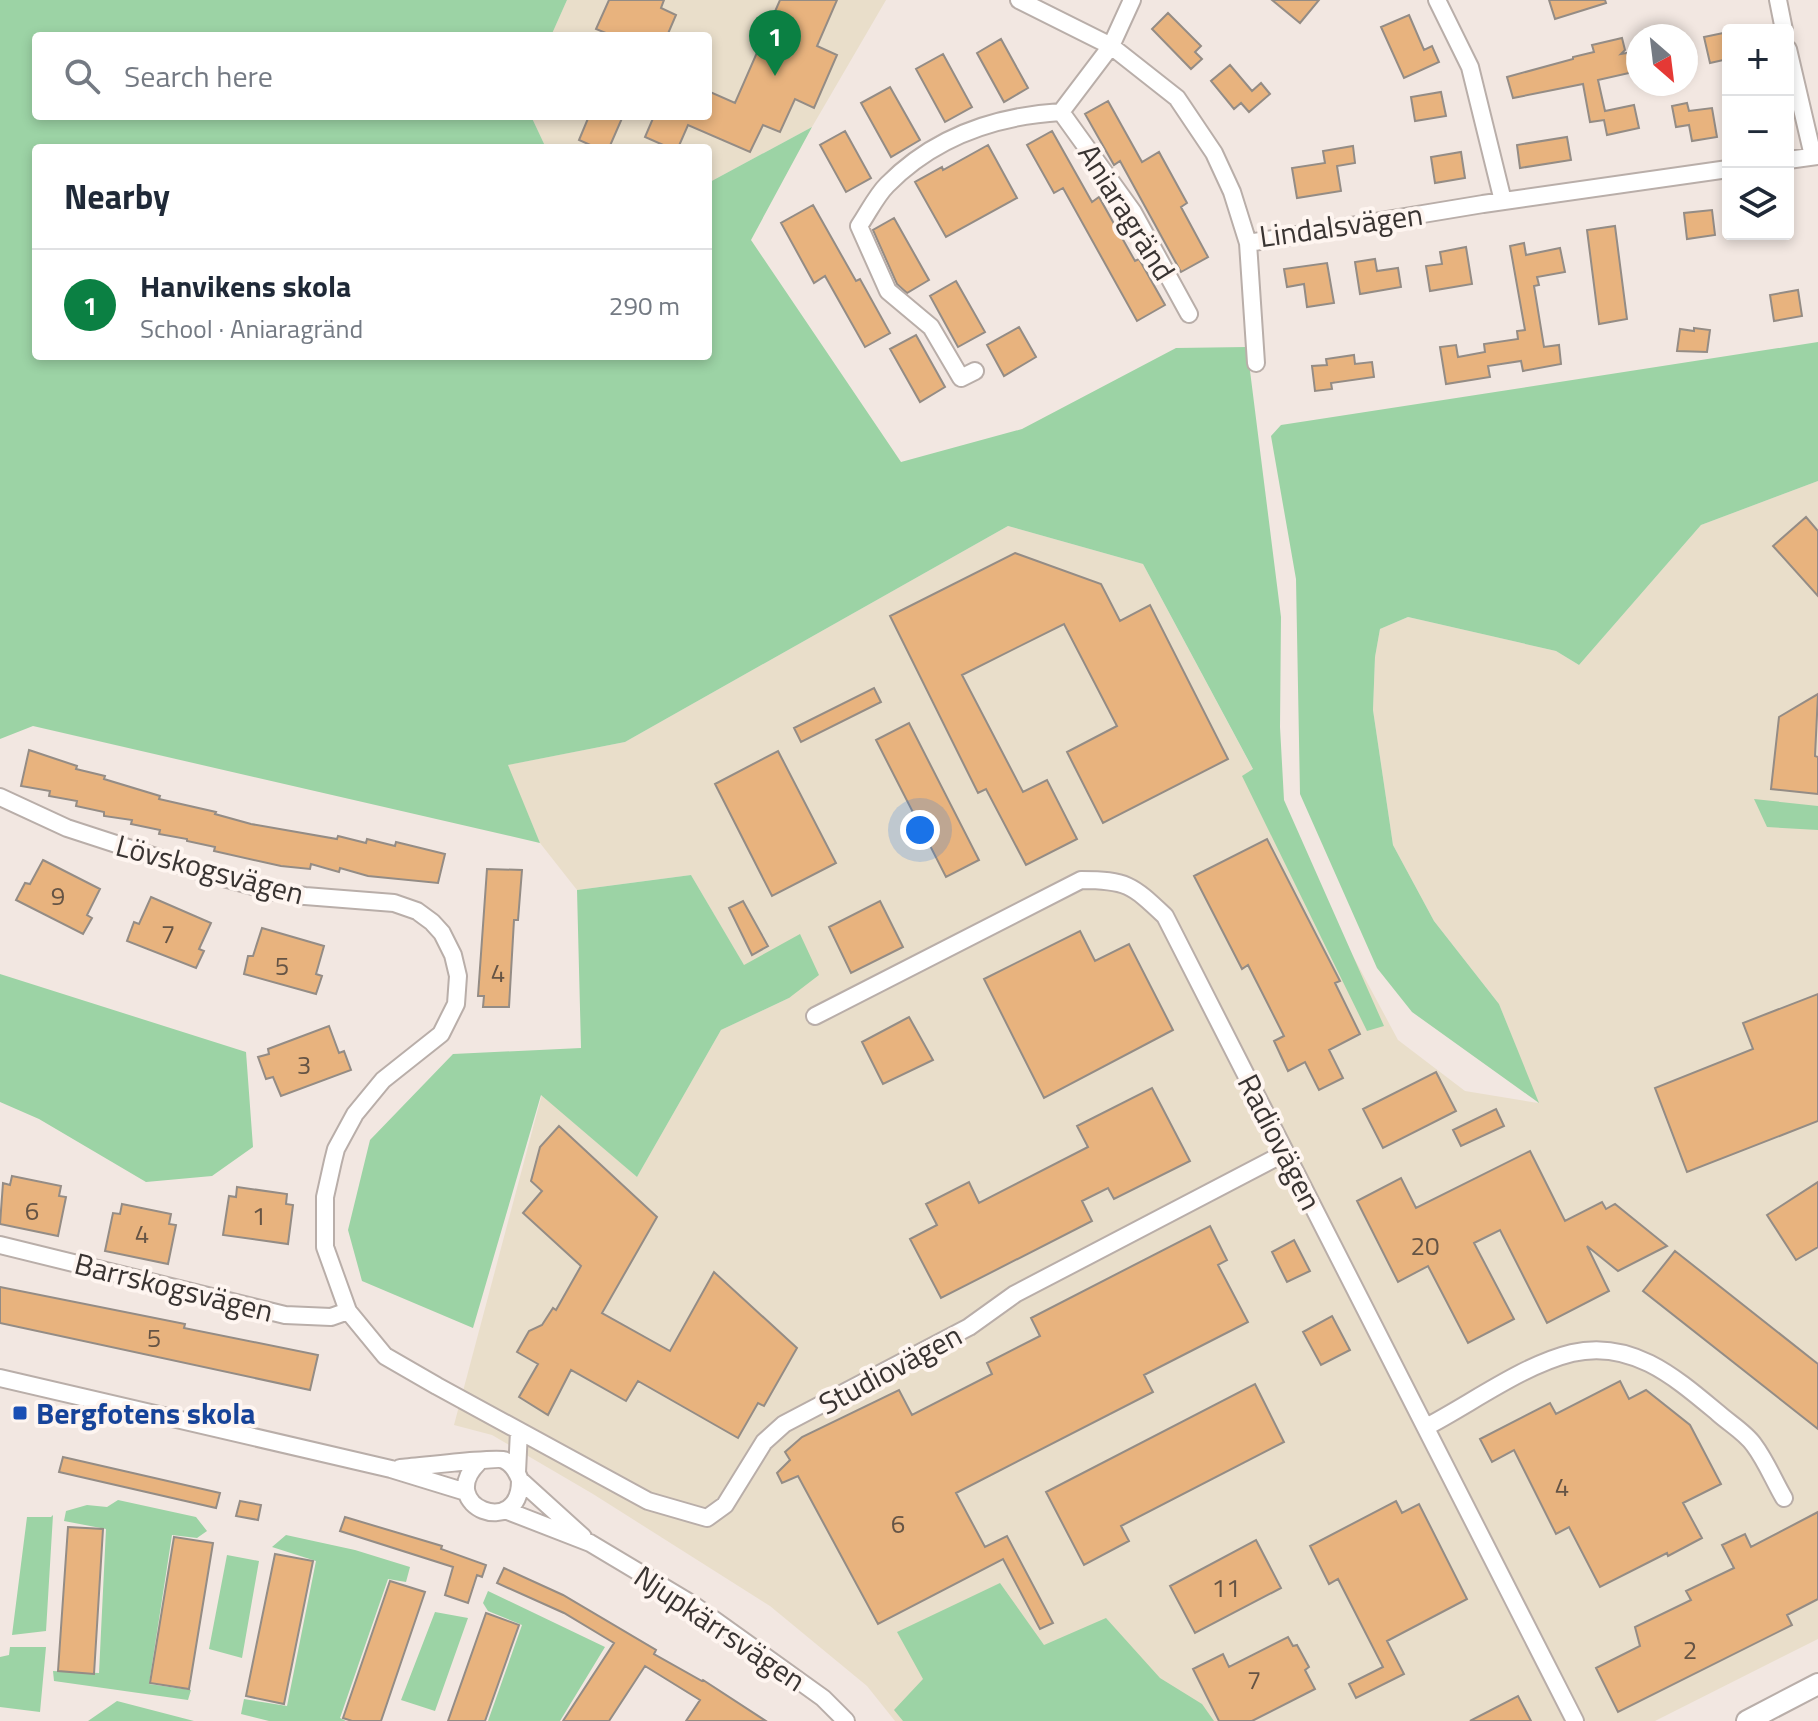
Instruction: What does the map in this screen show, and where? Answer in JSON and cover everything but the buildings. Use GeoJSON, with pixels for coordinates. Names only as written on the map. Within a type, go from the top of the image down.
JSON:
{"type":"FeatureCollection","features":[{"type":"Feature","properties":{"kind":"street","name":"Lindalsvägen"},"geometry":{"type":"LineString","coordinates":[[1019,0],[1111,46],[1177,98],[1214,153],[1232,192],[1248,243],[1503,201],[1722,170]]}},
{"type":"Feature","properties":{"kind":"street","name":"Aniaragränd"},"geometry":{"type":"LineString","coordinates":[[968,374],[931,327],[888,291],[859,226],[887,185],[940,142],[994,123],[1061,112],[1111,46],[1132,0]]}},
{"type":"Feature","properties":{"kind":"street"},"geometry":{"type":"LineString","coordinates":[[1437,0],[1470,67],[1503,201]]}},
{"type":"Feature","properties":{"kind":"street"},"geometry":{"type":"LineString","coordinates":[[1778,0],[1783,24]]}},
{"type":"Feature","properties":{"kind":"street"},"geometry":{"type":"LineString","coordinates":[[1794,72],[1816,156],[1794,159]]}},
{"type":"Feature","properties":{"kind":"street","name":"Aniaragränd"},"geometry":{"type":"LineString","coordinates":[[1061,112],[1133,212],[1189,314]]}},
{"type":"Feature","properties":{"kind":"street"},"geometry":{"type":"LineString","coordinates":[[1248,243],[1256,363]]}},
{"type":"Feature","properties":{"kind":"street","name":"Lövskogsvägen"},"geometry":{"type":"LineString","coordinates":[[0,797],[67,828],[215,876],[271,891],[394,903],[417,911],[442,933],[453,955],[458,976],[452,1012],[441,1034],[383,1080],[355,1114],[336,1149],[325,1197],[325,1247],[348,1311],[385,1356],[480,1409]]}},
{"type":"Feature","properties":{"kind":"street","name":"Radiovägen"},"geometry":{"type":"LineString","coordinates":[[815,1016],[1081,880],[1114,880],[1138,891],[1165,916],[1575,1721]]}},
{"type":"Feature","properties":{"kind":"street","name":"Studiovägen"},"geometry":{"type":"LineString","coordinates":[[480,1409],[648,1501],[707,1518],[725,1505],[764,1442],[784,1424],[969,1327],[1015,1294],[1285,1153]]}},
{"type":"Feature","properties":{"kind":"street","name":"Barrskogsvägen"},"geometry":{"type":"LineString","coordinates":[[0,1245],[285,1315],[331,1317],[348,1311]]}},
{"type":"Feature","properties":{"kind":"street"},"geometry":{"type":"LineString","coordinates":[[1426,1427],[1551,1360],[1596,1350],[1624,1354],[1650,1362],[1671,1374],[1753,1442],[1784,1498]]}},
{"type":"Feature","properties":{"kind":"street","name":"Njupkärrsvägen"},"geometry":{"type":"LineString","coordinates":[[0,1378],[391,1469],[466,1492],[480,1509],[496,1513],[505,1510],[590,1543],[692,1604],[823,1698],[846,1721]]}},
{"type":"Feature","properties":{"kind":"street"},"geometry":{"type":"LineString","coordinates":[[495,1458],[519,1431]]}},
{"type":"Feature","properties":{"kind":"street"},"geometry":{"type":"LineString","coordinates":[[505,1510],[518,1498],[519,1431]]}},
{"type":"Feature","properties":{"kind":"street","name":"Njupkärrsvägen"},"geometry":{"type":"LineString","coordinates":[[391,1469],[478,1463],[495,1458],[504,1460],[590,1543]]}},
{"type":"Feature","properties":{"kind":"street"},"geometry":{"type":"LineString","coordinates":[[466,1492],[467,1477],[478,1463]]}},
{"type":"Feature","properties":{"kind":"street"},"geometry":{"type":"LineString","coordinates":[[1747,1721],[1818,1684]]}},
{"type":"Feature","properties":{"kind":"shaded area"},"geometry":{"type":"Polygon","coordinates":[[[567,0],[886,0],[812,127],[712,181],[712,144],[544,144],[533,120],[712,120],[712,32],[553,32],[567,0]]]}},
{"type":"Feature","properties":{"kind":"shaded area"},"geometry":{"type":"Polygon","coordinates":[[[1818,481],[1818,1639],[1655,1721],[895,1721],[867,1686],[770,1606],[593,1494],[492,1435],[454,1425],[542,1094],[637,1177],[721,1030],[789,998],[744,966],[691,875],[577,890],[540,843],[507,765],[625,742],[1008,526],[1143,564],[1398,1040],[1465,1091],[1538,1103],[1499,1004],[1434,921],[1393,845],[1373,710],[1375,657],[1380,629],[1408,617],[1556,651],[1579,665],[1701,525],[1818,481]]]}},
{"type":"Feature","properties":{"kind":"green space"},"geometry":{"type":"Polygon","coordinates":[[[0,0],[567,0],[553,32],[32,32],[32,120],[533,120],[544,144],[32,144],[32,360],[712,360],[712,181],[812,127],[751,240],[901,462],[1022,429],[1176,348],[1247,347],[1281,617],[1280,727],[1284,800],[1384,1026],[1367,1031],[1242,776],[1253,769],[1143,564],[1008,526],[625,742],[508,765],[540,843],[33,726],[0,739],[0,0]]]}},
{"type":"Feature","properties":{"kind":"green space"},"geometry":{"type":"Polygon","coordinates":[[[1818,342],[1818,481],[1701,525],[1579,665],[1556,651],[1408,617],[1380,629],[1375,657],[1373,710],[1393,845],[1434,921],[1499,1004],[1539,1103],[1412,1012],[1377,968],[1300,794],[1296,579],[1271,436],[1281,425],[1818,342]]]}},
{"type":"Feature","properties":{"kind":"green space"},"geometry":{"type":"Polygon","coordinates":[[[1754,799],[1818,806],[1818,830],[1767,827],[1754,799]]]}},
{"type":"Feature","properties":{"kind":"green space"},"geometry":{"type":"Polygon","coordinates":[[[691,875],[744,965],[800,934],[819,975],[789,998],[721,1030],[637,1177],[541,1095],[473,1328],[362,1281],[348,1230],[370,1140],[453,1054],[581,1048],[577,890],[691,875]]]}},
{"type":"Feature","properties":{"kind":"green space"},"geometry":{"type":"Polygon","coordinates":[[[0,974],[246,1052],[253,1147],[212,1176],[146,1182],[39,1119],[0,1102],[0,974]]]}},
{"type":"Feature","properties":{"kind":"green space"},"geometry":{"type":"Polygon","coordinates":[[[118,1500],[196,1517],[207,1531],[197,1538],[172,1535],[149,1684],[191,1690],[188,1700],[54,1681],[53,1671],[99,1673],[106,1529],[64,1521],[66,1511],[87,1505],[107,1507],[118,1500]]]}},
{"type":"Feature","properties":{"kind":"green space"},"geometry":{"type":"Polygon","coordinates":[[[53,1515],[46,1631],[12,1635],[27,1517],[53,1515]]]}},
{"type":"Feature","properties":{"kind":"green space"},"geometry":{"type":"Polygon","coordinates":[[[286,1535],[355,1550],[410,1567],[406,1582],[388,1579],[340,1718],[346,1721],[269,1721],[241,1714],[244,1699],[287,1706],[316,1561],[272,1547],[286,1535]]]}},
{"type":"Feature","properties":{"kind":"green space"},"geometry":{"type":"Polygon","coordinates":[[[227,1555],[259,1561],[242,1658],[209,1649],[227,1555]]]}},
{"type":"Feature","properties":{"kind":"green space"},"geometry":{"type":"Polygon","coordinates":[[[1000,1583],[1044,1645],[1106,1618],[1160,1678],[1202,1704],[1214,1721],[903,1721],[894,1710],[923,1679],[897,1632],[1000,1583]]]}},
{"type":"Feature","properties":{"kind":"green space"},"geometry":{"type":"Polygon","coordinates":[[[488,1591],[605,1647],[560,1721],[488,1721],[522,1625],[488,1611],[483,1603],[488,1591]]]}},
{"type":"Feature","properties":{"kind":"green space"},"geometry":{"type":"Polygon","coordinates":[[[435,1612],[468,1618],[435,1711],[401,1700],[435,1612]]]}},
{"type":"Feature","properties":{"kind":"green space"},"geometry":{"type":"Polygon","coordinates":[[[10,1647],[46,1647],[40,1712],[0,1707],[0,1657],[9,1655],[10,1647]]]}},
{"type":"Feature","properties":{"kind":"green space"},"geometry":{"type":"Polygon","coordinates":[[[117,1701],[194,1721],[88,1721],[117,1701]]]}},
{"type":"Feature","properties":{"kind":"place","name":"Hanvikens skola"},"geometry":{"type":"Point","coordinates":[775,76]}},
{"type":"Feature","properties":{"kind":"place","name":"Bergfotens skola"},"geometry":{"type":"Point","coordinates":[20,1413]}}]}
